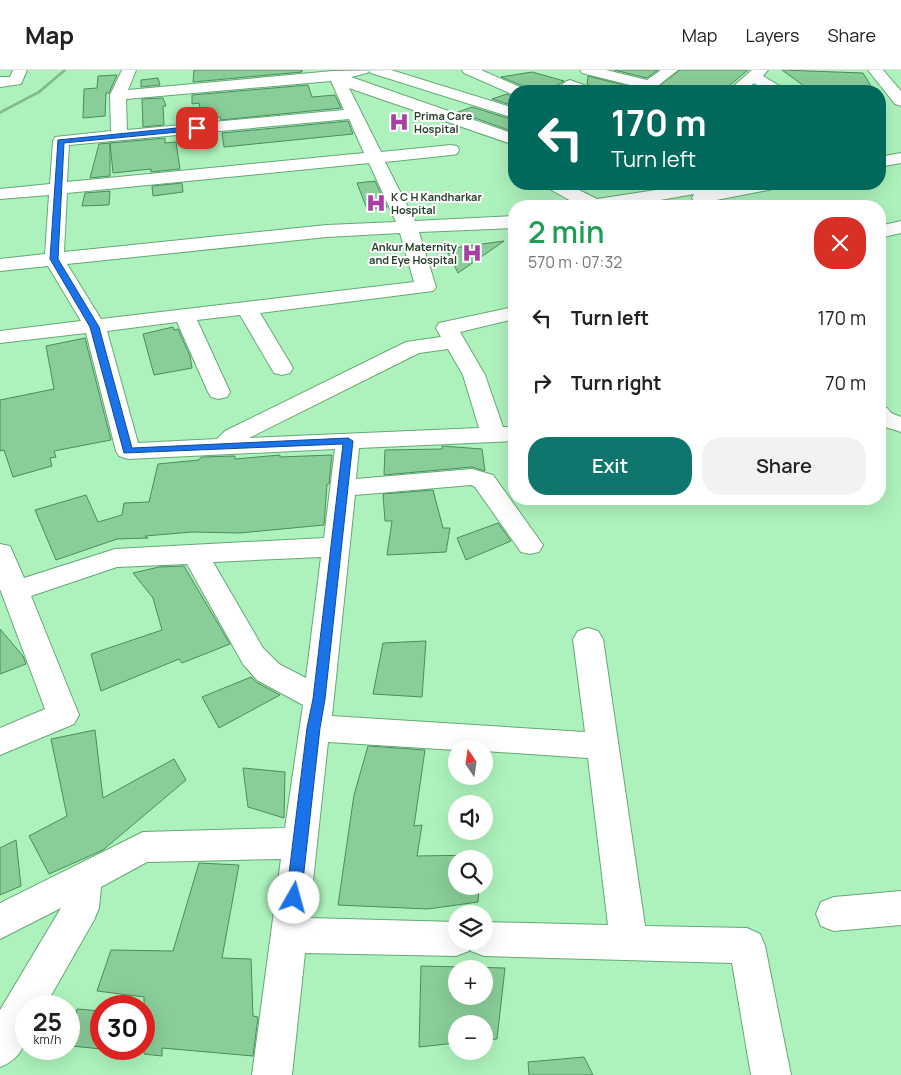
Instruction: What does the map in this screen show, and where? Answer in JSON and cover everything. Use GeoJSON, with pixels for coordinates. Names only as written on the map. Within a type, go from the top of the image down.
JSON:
{"type":"FeatureCollection","features":[{"type":"Feature","properties":{"kind":"street"},"geometry":{"type":"LineString","coordinates":[[0,82],[16,81],[20,70]]}},
{"type":"Feature","properties":{"kind":"street"},"geometry":{"type":"LineString","coordinates":[[119,136],[118,95],[123,78],[129,70]]}},
{"type":"Feature","properties":{"kind":"street"},"geometry":{"type":"LineString","coordinates":[[264,70],[283,81]]}},
{"type":"Feature","properties":{"kind":"street"},"geometry":{"type":"LineString","coordinates":[[118,95],[283,81],[362,70]]}},
{"type":"Feature","properties":{"kind":"street"},"geometry":{"type":"LineString","coordinates":[[376,70],[508,111]]}},
{"type":"Feature","properties":{"kind":"street"},"geometry":{"type":"LineString","coordinates":[[469,70],[508,87]]}},
{"type":"Feature","properties":{"kind":"street"},"geometry":{"type":"LineString","coordinates":[[587,70],[617,73],[650,85],[671,70]]}},
{"type":"Feature","properties":{"kind":"street"},"geometry":{"type":"LineString","coordinates":[[875,70],[900,98]]}},
{"type":"Feature","properties":{"kind":"street"},"geometry":{"type":"LineString","coordinates":[[893,70],[901,79]]}},
{"type":"Feature","properties":{"kind":"street"},"geometry":{"type":"LineString","coordinates":[[0,338],[426,287],[405,222],[353,114],[330,73]]}},
{"type":"Feature","properties":{"kind":"street"},"geometry":{"type":"LineString","coordinates":[[330,73],[508,138]]}},
{"type":"Feature","properties":{"kind":"street"},"geometry":{"type":"LineString","coordinates":[[742,85],[757,73],[771,85]]}},
{"type":"Feature","properties":{"kind":"street"},"geometry":{"type":"LineString","coordinates":[[886,98],[900,98]]}},
{"type":"Feature","properties":{"kind":"street"},"geometry":{"type":"LineString","coordinates":[[353,114],[60,141],[55,253],[95,327],[128,451],[503,434],[474,375],[447,328],[508,314]]}},
{"type":"Feature","properties":{"kind":"street"},"geometry":{"type":"LineString","coordinates":[[886,151],[901,148]]}},
{"type":"Feature","properties":{"kind":"street"},"geometry":{"type":"LineString","coordinates":[[0,194],[450,150]]}},
{"type":"Feature","properties":{"kind":"street"},"geometry":{"type":"LineString","coordinates":[[886,161],[901,158]]}},
{"type":"Feature","properties":{"kind":"street"},"geometry":{"type":"LineString","coordinates":[[564,190],[582,200]]}},
{"type":"Feature","properties":{"kind":"street"},"geometry":{"type":"LineString","coordinates":[[638,200],[689,190]]}},
{"type":"Feature","properties":{"kind":"street"},"geometry":{"type":"LineString","coordinates":[[686,200],[725,190]]}},
{"type":"Feature","properties":{"kind":"street"},"geometry":{"type":"LineString","coordinates":[[0,252],[55,253],[328,231],[508,212]]}},
{"type":"Feature","properties":{"kind":"street"},"geometry":{"type":"LineString","coordinates":[[405,222],[508,222]]}},
{"type":"Feature","properties":{"kind":"street"},"geometry":{"type":"LineString","coordinates":[[886,230],[901,227]]}},
{"type":"Feature","properties":{"kind":"street"},"geometry":{"type":"LineString","coordinates":[[0,265],[55,253]]}},
{"type":"Feature","properties":{"kind":"street"},"geometry":{"type":"LineString","coordinates":[[248,309],[282,368]]}},
{"type":"Feature","properties":{"kind":"street"},"geometry":{"type":"LineString","coordinates":[[185,316],[219,392]]}},
{"type":"Feature","properties":{"kind":"street"},"geometry":{"type":"LineString","coordinates":[[224,446],[234,436],[414,347],[455,342]]}},
{"type":"Feature","properties":{"kind":"street"},"geometry":{"type":"LineString","coordinates":[[272,1075],[348,441]]}},
{"type":"Feature","properties":{"kind":"street"},"geometry":{"type":"LineString","coordinates":[[342,488],[478,478],[484,481],[530,545]]}},
{"type":"Feature","properties":{"kind":"street"},"geometry":{"type":"LineString","coordinates":[[15,592],[115,558],[335,547]]}},
{"type":"Feature","properties":{"kind":"street"},"geometry":{"type":"LineString","coordinates":[[195,554],[253,656],[268,672],[316,713],[603,746]]}},
{"type":"Feature","properties":{"kind":"street"},"geometry":{"type":"LineString","coordinates":[[0,555],[63,715],[0,742]]}},
{"type":"Feature","properties":{"kind":"street"},"geometry":{"type":"LineString","coordinates":[[588,639],[629,943]]}},
{"type":"Feature","properties":{"kind":"street"},"geometry":{"type":"LineString","coordinates":[[0,922],[143,847],[300,843]]}},
{"type":"Feature","properties":{"kind":"street"},"geometry":{"type":"LineString","coordinates":[[0,1047],[81,908],[84,878]]}},
{"type":"Feature","properties":{"kind":"street"},"geometry":{"type":"LineString","coordinates":[[834,914],[901,908]]}},
{"type":"Feature","properties":{"kind":"street"},"geometry":{"type":"LineString","coordinates":[[289,935],[448,939]]}},
{"type":"Feature","properties":{"kind":"street"},"geometry":{"type":"LineString","coordinates":[[493,939],[747,946],[771,1075]]}},
{"type":"Feature","properties":{"kind":"building"},"geometry":{"type":"Polygon","coordinates":[[[194,70],[302,70],[302,72],[193,82],[194,70]]]}},
{"type":"Feature","properties":{"kind":"building"},"geometry":{"type":"Polygon","coordinates":[[[614,70],[658,70],[647,78],[614,70]]]}},
{"type":"Feature","properties":{"kind":"building"},"geometry":{"type":"Polygon","coordinates":[[[680,70],[748,70],[730,85],[660,85],[680,70]]]}},
{"type":"Feature","properties":{"kind":"building"},"geometry":{"type":"Polygon","coordinates":[[[782,70],[863,73],[870,85],[803,85],[782,70]]]}},
{"type":"Feature","properties":{"kind":"building"},"geometry":{"type":"Polygon","coordinates":[[[532,72],[564,81],[558,85],[521,85],[501,77],[532,72]]]}},
{"type":"Feature","properties":{"kind":"building"},"geometry":{"type":"Polygon","coordinates":[[[117,75],[109,93],[106,93],[105,116],[83,118],[84,89],[97,88],[98,76],[117,75]]]}},
{"type":"Feature","properties":{"kind":"building"},"geometry":{"type":"Polygon","coordinates":[[[588,76],[623,85],[589,85],[587,84],[588,76]]]}},
{"type":"Feature","properties":{"kind":"building"},"geometry":{"type":"Polygon","coordinates":[[[158,78],[160,85],[141,87],[141,80],[158,78]]]}},
{"type":"Feature","properties":{"kind":"building"},"geometry":{"type":"Polygon","coordinates":[[[308,85],[312,97],[335,95],[341,108],[221,120],[220,117],[202,119],[199,103],[192,104],[192,95],[308,85]]]}},
{"type":"Feature","properties":{"kind":"building"},"geometry":{"type":"Polygon","coordinates":[[[507,94],[508,104],[492,99],[507,94]]]}},
{"type":"Feature","properties":{"kind":"building"},"geometry":{"type":"Polygon","coordinates":[[[163,98],[166,106],[163,106],[164,125],[143,127],[142,99],[163,98]]]}},
{"type":"Feature","properties":{"kind":"building"},"geometry":{"type":"Polygon","coordinates":[[[472,107],[508,118],[508,130],[458,112],[472,107]]]}},
{"type":"Feature","properties":{"kind":"building"},"geometry":{"type":"Polygon","coordinates":[[[348,121],[353,134],[224,147],[222,133],[348,121]]]}},
{"type":"Feature","properties":{"kind":"building"},"geometry":{"type":"Polygon","coordinates":[[[165,138],[165,143],[176,142],[180,169],[151,172],[151,169],[113,173],[110,143],[165,138]]]}},
{"type":"Feature","properties":{"kind":"building"},"geometry":{"type":"Polygon","coordinates":[[[110,143],[110,176],[90,178],[99,144],[110,143]]]}},
{"type":"Feature","properties":{"kind":"building"},"geometry":{"type":"Polygon","coordinates":[[[375,181],[387,207],[367,209],[357,183],[375,181]]]}},
{"type":"Feature","properties":{"kind":"building"},"geometry":{"type":"Polygon","coordinates":[[[182,183],[183,192],[153,196],[152,186],[182,183]]]}},
{"type":"Feature","properties":{"kind":"building"},"geometry":{"type":"Polygon","coordinates":[[[110,191],[109,205],[82,206],[85,193],[110,191]]]}},
{"type":"Feature","properties":{"kind":"building"},"geometry":{"type":"Polygon","coordinates":[[[504,241],[458,273],[446,249],[504,241]]]}},
{"type":"Feature","properties":{"kind":"building"},"geometry":{"type":"Polygon","coordinates":[[[173,327],[174,330],[178,329],[190,356],[192,368],[154,375],[143,334],[173,327]]]}},
{"type":"Feature","properties":{"kind":"building"},"geometry":{"type":"Polygon","coordinates":[[[85,338],[111,440],[54,451],[56,457],[50,458],[52,466],[13,477],[4,450],[0,451],[0,400],[54,389],[46,346],[85,338]]]}},
{"type":"Feature","properties":{"kind":"building"},"geometry":{"type":"Polygon","coordinates":[[[442,446],[482,449],[485,471],[472,467],[384,475],[385,450],[442,449],[442,446]]]}},
{"type":"Feature","properties":{"kind":"building"},"geometry":{"type":"Polygon","coordinates":[[[280,455],[280,457],[332,455],[329,484],[327,484],[324,525],[240,533],[192,532],[145,536],[148,538],[117,539],[56,560],[35,510],[86,495],[98,522],[122,515],[124,503],[149,502],[158,464],[199,460],[201,457],[235,456],[235,459],[280,455]]]}},
{"type":"Feature","properties":{"kind":"building"},"geometry":{"type":"Polygon","coordinates":[[[433,490],[443,528],[450,528],[446,552],[387,555],[392,521],[385,521],[383,494],[433,490]]]}},
{"type":"Feature","properties":{"kind":"building"},"geometry":{"type":"Polygon","coordinates":[[[498,523],[511,541],[466,560],[457,538],[498,523]]]}},
{"type":"Feature","properties":{"kind":"building"},"geometry":{"type":"Polygon","coordinates":[[[184,566],[230,644],[182,663],[179,659],[101,691],[91,654],[162,630],[153,598],[133,573],[159,567],[184,566]]]}},
{"type":"Feature","properties":{"kind":"building"},"geometry":{"type":"Polygon","coordinates":[[[0,629],[23,656],[26,664],[0,674],[0,629]]]}},
{"type":"Feature","properties":{"kind":"building"},"geometry":{"type":"Polygon","coordinates":[[[426,641],[422,697],[373,694],[383,643],[426,641]]]}},
{"type":"Feature","properties":{"kind":"building"},"geometry":{"type":"Polygon","coordinates":[[[251,677],[256,682],[280,695],[219,728],[202,697],[251,677]]]}},
{"type":"Feature","properties":{"kind":"building"},"geometry":{"type":"Polygon","coordinates":[[[95,730],[103,798],[174,759],[186,780],[103,850],[49,874],[29,836],[67,816],[51,739],[95,730]]]}},
{"type":"Feature","properties":{"kind":"building"},"geometry":{"type":"Polygon","coordinates":[[[368,746],[425,750],[414,826],[422,825],[417,856],[448,856],[448,895],[478,895],[478,902],[428,909],[338,905],[354,795],[368,746]]]}},
{"type":"Feature","properties":{"kind":"building"},"geometry":{"type":"Polygon","coordinates":[[[243,768],[285,772],[284,818],[248,807],[243,768]]]}},
{"type":"Feature","properties":{"kind":"building"},"geometry":{"type":"Polygon","coordinates":[[[16,840],[21,886],[0,895],[0,848],[16,840]]]}},
{"type":"Feature","properties":{"kind":"building"},"geometry":{"type":"Polygon","coordinates":[[[199,863],[239,865],[222,958],[251,959],[253,1016],[258,1017],[253,1056],[162,1048],[162,1056],[155,1055],[155,995],[128,995],[97,991],[111,950],[173,951],[199,863]]]}},
{"type":"Feature","properties":{"kind":"building"},"geometry":{"type":"Polygon","coordinates":[[[421,966],[448,967],[448,1005],[493,1005],[493,968],[505,968],[497,1039],[493,1039],[493,1015],[448,1015],[448,1044],[419,1047],[421,966]]]}},
{"type":"Feature","properties":{"kind":"building"},"geometry":{"type":"Polygon","coordinates":[[[80,1009],[90,1010],[90,1048],[80,1047],[80,1009]]]}},
{"type":"Feature","properties":{"kind":"building"},"geometry":{"type":"Polygon","coordinates":[[[584,1057],[593,1075],[529,1075],[528,1062],[584,1057]]]}},
{"type":"Feature","properties":{"kind":"waterway"},"geometry":{"type":"LineString","coordinates":[[0,113],[39,92],[65,70]]}},
{"type":"Feature","properties":{"kind":"place","name":"Prima Care Hospital"},"geometry":{"type":"Point","coordinates":[399,122]}},
{"type":"Feature","properties":{"kind":"place","name":"K C H Kandharkar Hospital"},"geometry":{"type":"Point","coordinates":[376,203]}},
{"type":"Feature","properties":{"kind":"place","name":"Ankur Maternity and Eye Hospital"},"geometry":{"type":"Point","coordinates":[472,253]}},
{"type":"Feature","properties":{"kind":"route"},"geometry":{"type":"LineString","coordinates":[[197,128],[60,141],[54,259],[95,327],[128,451],[348,441],[294,898]]}}]}
